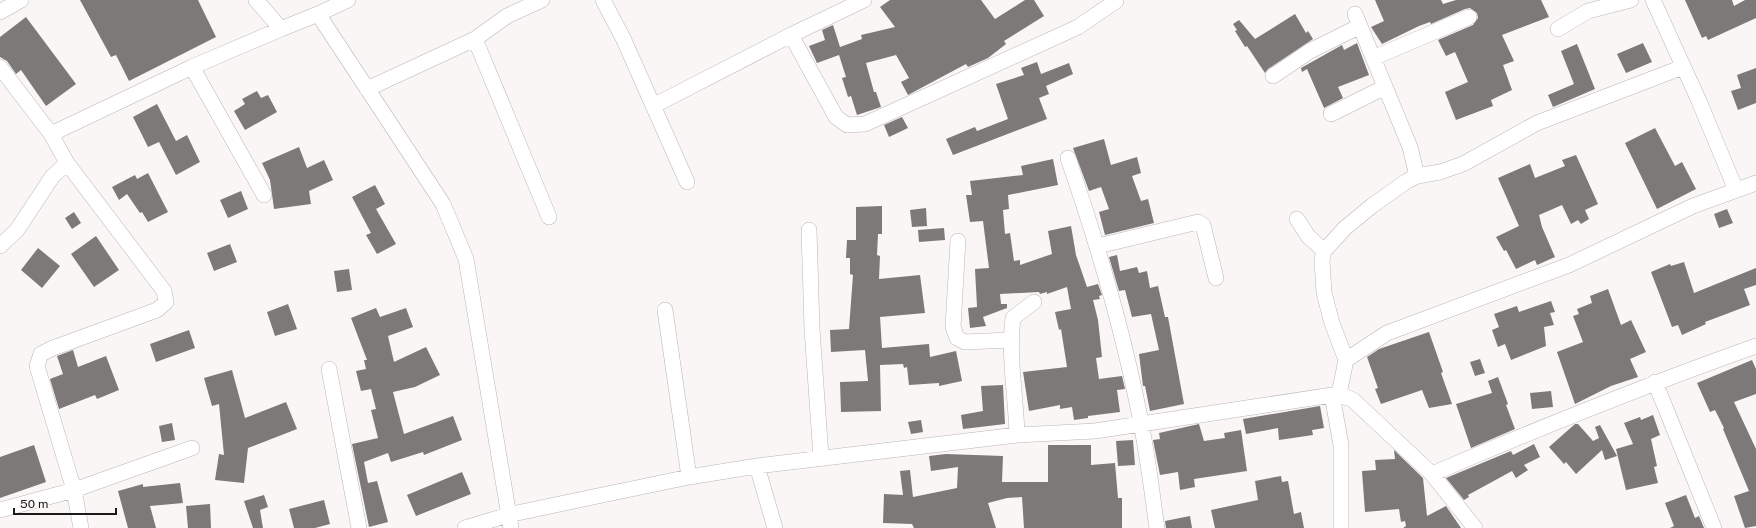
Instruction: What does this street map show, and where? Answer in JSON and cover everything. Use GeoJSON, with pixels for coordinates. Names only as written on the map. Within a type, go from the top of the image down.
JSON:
{"type":"FeatureCollection","features":[{"type":"Feature","properties":{"kind":"street"},"geometry":{"type":"LineString","coordinates":[[0,12],[21,0]]}},
{"type":"Feature","properties":{"kind":"street"},"geometry":{"type":"LineString","coordinates":[[256,0],[281,29]]}},
{"type":"Feature","properties":{"kind":"street"},"geometry":{"type":"LineString","coordinates":[[51,134],[192,67],[348,0]]}},
{"type":"Feature","properties":{"kind":"street"},"geometry":{"type":"LineString","coordinates":[[367,89],[475,39],[507,16],[542,0]]}},
{"type":"Feature","properties":{"kind":"street"},"geometry":{"type":"LineString","coordinates":[[603,0],[623,38],[687,182]]}},
{"type":"Feature","properties":{"kind":"street"},"geometry":{"type":"LineString","coordinates":[[653,106],[791,35],[864,0]]}},
{"type":"Feature","properties":{"kind":"street"},"geometry":{"type":"LineString","coordinates":[[1558,28],[1588,11],[1631,0]]}},
{"type":"Feature","properties":{"kind":"street"},"geometry":{"type":"LineString","coordinates":[[1653,0],[1736,190]]}},
{"type":"Feature","properties":{"kind":"street"},"geometry":{"type":"LineString","coordinates":[[791,35],[836,117],[847,125],[865,124],[1078,26],[1116,1]]}},
{"type":"Feature","properties":{"kind":"street"},"geometry":{"type":"LineString","coordinates":[[318,14],[443,204],[466,259],[509,522]]}},
{"type":"Feature","properties":{"kind":"street"},"geometry":{"type":"LineString","coordinates":[[1373,58],[1469,17]]}},
{"type":"Feature","properties":{"kind":"street"},"geometry":{"type":"LineString","coordinates":[[1273,76],[1357,20],[1410,147],[1417,176]]}},
{"type":"Feature","properties":{"kind":"street"},"geometry":{"type":"LineString","coordinates":[[475,39],[549,217]]}},
{"type":"Feature","properties":{"kind":"street"},"geometry":{"type":"LineString","coordinates":[[0,67],[51,134],[67,163],[164,291],[166,302],[157,310],[53,348],[41,354],[37,366],[74,490],[81,528]]}},
{"type":"Feature","properties":{"kind":"street"},"geometry":{"type":"LineString","coordinates":[[192,67],[264,195]]}},
{"type":"Feature","properties":{"kind":"street"},"geometry":{"type":"LineString","coordinates":[[1342,528],[1341,445],[1335,395],[1346,360],[1332,323],[1324,293],[1322,260],[1324,251],[1345,228],[1373,205],[1407,181],[1417,176],[1440,172],[1463,164],[1537,123],[1683,67]]}},
{"type":"Feature","properties":{"kind":"street"},"geometry":{"type":"LineString","coordinates":[[1331,114],[1385,87]]}},
{"type":"Feature","properties":{"kind":"street"},"geometry":{"type":"LineString","coordinates":[[1068,158],[1098,246],[1120,327],[1141,423],[1157,528]]}},
{"type":"Feature","properties":{"kind":"street"},"geometry":{"type":"LineString","coordinates":[[0,246],[17,230],[52,178],[67,163]]}},
{"type":"Feature","properties":{"kind":"street"},"geometry":{"type":"LineString","coordinates":[[1346,360],[1386,333],[1569,265],[1693,206],[1756,183]]}},
{"type":"Feature","properties":{"kind":"street"},"geometry":{"type":"LineString","coordinates":[[1297,219],[1308,236],[1324,251]]}},
{"type":"Feature","properties":{"kind":"street"},"geometry":{"type":"LineString","coordinates":[[1098,246],[1198,222],[1202,225],[1216,278]]}},
{"type":"Feature","properties":{"kind":"street"},"geometry":{"type":"LineString","coordinates":[[809,230],[812,329],[821,457]]}},
{"type":"Feature","properties":{"kind":"street"},"geometry":{"type":"LineString","coordinates":[[958,241],[953,327],[957,338],[965,342],[1010,340]]}},
{"type":"Feature","properties":{"kind":"street"},"geometry":{"type":"LineString","coordinates":[[1017,435],[1016,398],[1010,340],[1013,318],[1034,302]]}},
{"type":"Feature","properties":{"kind":"street"},"geometry":{"type":"LineString","coordinates":[[665,310],[689,477]]}},
{"type":"Feature","properties":{"kind":"street"},"geometry":{"type":"LineString","coordinates":[[1432,474],[1501,444],[1655,382],[1756,346]]}},
{"type":"Feature","properties":{"kind":"street"},"geometry":{"type":"LineString","coordinates":[[329,369],[359,528]]}},
{"type":"Feature","properties":{"kind":"street"},"geometry":{"type":"LineString","coordinates":[[1655,382],[1712,518],[1714,528]]}},
{"type":"Feature","properties":{"kind":"street"},"geometry":{"type":"LineString","coordinates":[[465,528],[509,522],[689,477],[757,466],[821,457],[1017,435],[1095,431],[1335,395],[1353,400],[1432,474],[1475,528]]}},
{"type":"Feature","properties":{"kind":"street"},"geometry":{"type":"LineString","coordinates":[[0,510],[74,490],[192,448]]}},
{"type":"Feature","properties":{"kind":"street"},"geometry":{"type":"LineString","coordinates":[[757,466],[775,528]]}},
{"type":"Feature","properties":{"kind":"building"},"geometry":{"type":"Polygon","coordinates":[[[80,0],[198,0],[216,37],[129,81],[116,55],[111,57],[80,0]]]}},
{"type":"Feature","properties":{"kind":"building"},"geometry":{"type":"Polygon","coordinates":[[[890,0],[981,0],[995,19],[1025,0],[1034,0],[1044,16],[1004,41],[1006,44],[988,58],[968,67],[966,64],[908,95],[901,82],[909,78],[896,55],[866,63],[874,92],[876,92],[881,107],[857,115],[851,96],[848,97],[842,78],[846,77],[839,55],[817,63],[809,46],[825,40],[822,30],[833,25],[840,47],[862,39],[861,35],[895,27],[880,7],[890,0]]]}},
{"type":"Feature","properties":{"kind":"building"},"geometry":{"type":"Polygon","coordinates":[[[1375,0],[1441,0],[1443,4],[1456,0],[1541,0],[1549,17],[1502,35],[1514,61],[1503,65],[1512,90],[1491,100],[1493,106],[1456,120],[1445,92],[1468,82],[1455,52],[1446,56],[1438,40],[1473,25],[1478,18],[1477,13],[1470,8],[1465,9],[1431,24],[1430,22],[1419,26],[1382,44],[1371,27],[1384,21],[1375,0]]]}},
{"type":"Feature","properties":{"kind":"building"},"geometry":{"type":"Polygon","coordinates":[[[1685,0],[1732,0],[1734,6],[1745,0],[1756,0],[1756,18],[1708,40],[1706,36],[1702,38],[1685,0]]]}},
{"type":"Feature","properties":{"kind":"building"},"geometry":{"type":"Polygon","coordinates":[[[1295,14],[1306,33],[1308,31],[1313,39],[1268,69],[1265,73],[1247,46],[1245,47],[1235,31],[1237,30],[1233,24],[1239,20],[1255,39],[1295,14]]]}},
{"type":"Feature","properties":{"kind":"building"},"geometry":{"type":"Polygon","coordinates":[[[26,17],[76,84],[46,106],[21,70],[16,74],[7,61],[0,57],[0,37],[26,17]]]}},
{"type":"Feature","properties":{"kind":"building"},"geometry":{"type":"Polygon","coordinates":[[[1357,43],[1369,75],[1338,87],[1343,98],[1324,108],[1307,69],[1302,72],[1301,68],[1342,45],[1344,50],[1357,43]]]}},
{"type":"Feature","properties":{"kind":"building"},"geometry":{"type":"Polygon","coordinates":[[[1643,43],[1652,62],[1626,73],[1617,54],[1643,43]]]}},
{"type":"Feature","properties":{"kind":"building"},"geometry":{"type":"Polygon","coordinates":[[[1577,44],[1595,89],[1553,107],[1548,95],[1574,84],[1561,51],[1577,44]]]}},
{"type":"Feature","properties":{"kind":"building"},"geometry":{"type":"Polygon","coordinates":[[[1037,62],[1041,74],[1069,63],[1073,74],[1046,86],[1049,94],[1039,98],[1047,119],[953,155],[946,139],[975,127],[977,131],[1008,119],[996,84],[1024,75],[1021,68],[1037,62]]]}},
{"type":"Feature","properties":{"kind":"building"},"geometry":{"type":"Polygon","coordinates":[[[1756,68],[1756,103],[1738,110],[1731,91],[1741,88],[1737,75],[1756,68]]]}},
{"type":"Feature","properties":{"kind":"building"},"geometry":{"type":"Polygon","coordinates":[[[257,91],[261,98],[268,95],[277,112],[245,130],[234,111],[245,104],[242,99],[257,91]]]}},
{"type":"Feature","properties":{"kind":"building"},"geometry":{"type":"Polygon","coordinates":[[[157,104],[176,141],[187,135],[200,162],[176,175],[159,142],[148,147],[133,117],[157,104]]]}},
{"type":"Feature","properties":{"kind":"building"},"geometry":{"type":"Polygon","coordinates":[[[902,117],[908,128],[889,137],[884,125],[902,117]]]}},
{"type":"Feature","properties":{"kind":"building"},"geometry":{"type":"Polygon","coordinates":[[[1655,128],[1675,166],[1682,162],[1696,189],[1657,209],[1625,143],[1655,128]]]}},
{"type":"Feature","properties":{"kind":"building"},"geometry":{"type":"Polygon","coordinates":[[[1104,139],[1111,165],[1137,157],[1141,173],[1132,176],[1141,201],[1148,199],[1154,223],[1105,235],[1099,212],[1109,209],[1101,187],[1089,191],[1073,148],[1104,139]]]}},
{"type":"Feature","properties":{"kind":"building"},"geometry":{"type":"Polygon","coordinates":[[[299,147],[307,168],[324,160],[333,180],[309,191],[311,204],[274,209],[270,180],[262,163],[299,147]]]}},
{"type":"Feature","properties":{"kind":"building"},"geometry":{"type":"Polygon","coordinates":[[[1576,155],[1598,204],[1585,210],[1589,219],[1581,224],[1578,220],[1571,224],[1562,205],[1539,215],[1542,227],[1555,257],[1537,265],[1535,260],[1516,269],[1506,250],[1504,251],[1496,237],[1519,226],[1498,178],[1530,164],[1535,178],[1565,166],[1562,160],[1576,155]]]}},
{"type":"Feature","properties":{"kind":"building"},"geometry":{"type":"Polygon","coordinates":[[[1053,159],[1058,185],[1008,195],[1009,209],[1003,210],[1005,234],[1010,233],[1014,261],[1020,260],[1020,265],[1052,254],[1048,231],[1071,226],[1076,255],[1087,287],[1098,284],[1102,295],[1099,296],[1100,299],[1093,300],[1098,320],[1102,357],[1096,358],[1099,379],[1122,376],[1125,389],[1117,390],[1120,412],[1088,416],[1088,418],[1074,420],[1072,407],[1060,409],[1060,405],[1029,411],[1023,372],[1067,367],[1061,329],[1059,330],[1055,312],[1071,309],[1067,287],[1047,294],[1047,292],[1040,294],[1039,292],[1000,294],[1001,304],[1007,304],[1007,308],[983,317],[986,326],[970,328],[968,308],[977,307],[975,269],[989,268],[983,221],[970,222],[966,195],[972,195],[970,181],[1023,175],[1021,166],[1053,159]]]}},
{"type":"Feature","properties":{"kind":"building"},"geometry":{"type":"Polygon","coordinates":[[[148,173],[168,212],[148,222],[127,194],[119,200],[112,187],[135,175],[137,179],[148,173]]]}},
{"type":"Feature","properties":{"kind":"building"},"geometry":{"type":"Polygon","coordinates":[[[375,185],[385,204],[376,209],[396,244],[377,254],[366,235],[371,233],[352,197],[375,185]]]}},
{"type":"Feature","properties":{"kind":"building"},"geometry":{"type":"Polygon","coordinates":[[[241,191],[248,209],[228,218],[220,200],[241,191]]]}},
{"type":"Feature","properties":{"kind":"building"},"geometry":{"type":"Polygon","coordinates":[[[882,206],[882,234],[878,234],[877,255],[880,256],[879,279],[920,275],[925,313],[880,317],[882,348],[929,344],[930,357],[956,351],[962,381],[939,386],[939,383],[909,385],[907,367],[904,368],[903,364],[880,365],[881,411],[841,412],[840,382],[868,381],[865,350],[831,352],[830,330],[849,329],[853,275],[850,274],[850,258],[846,258],[847,240],[856,240],[856,207],[882,206]]]}},
{"type":"Feature","properties":{"kind":"building"},"geometry":{"type":"Polygon","coordinates":[[[926,208],[927,226],[912,227],[910,210],[926,208]]]}},
{"type":"Feature","properties":{"kind":"building"},"geometry":{"type":"Polygon","coordinates":[[[1727,209],[1733,223],[1719,228],[1714,214],[1727,209]]]}},
{"type":"Feature","properties":{"kind":"building"},"geometry":{"type":"Polygon","coordinates":[[[74,212],[81,223],[72,229],[65,218],[74,212]]]}},
{"type":"Feature","properties":{"kind":"building"},"geometry":{"type":"Polygon","coordinates":[[[944,228],[945,240],[919,242],[918,230],[944,228]]]}},
{"type":"Feature","properties":{"kind":"building"},"geometry":{"type":"Polygon","coordinates":[[[96,236],[119,270],[94,287],[71,254],[96,236]]]}},
{"type":"Feature","properties":{"kind":"building"},"geometry":{"type":"Polygon","coordinates":[[[230,244],[237,262],[214,271],[207,253],[230,244]]]}},
{"type":"Feature","properties":{"kind":"building"},"geometry":{"type":"Polygon","coordinates":[[[38,248],[60,266],[42,288],[21,270],[38,248]]]}},
{"type":"Feature","properties":{"kind":"building"},"geometry":{"type":"Polygon","coordinates":[[[1117,255],[1120,271],[1137,267],[1139,273],[1147,271],[1150,288],[1158,286],[1165,317],[1168,317],[1184,404],[1150,411],[1145,386],[1143,386],[1139,354],[1159,350],[1151,314],[1132,317],[1125,290],[1119,291],[1109,257],[1117,255]]]}},
{"type":"Feature","properties":{"kind":"building"},"geometry":{"type":"Polygon","coordinates":[[[1684,262],[1694,293],[1756,268],[1756,285],[1744,289],[1750,305],[1705,322],[1706,324],[1682,335],[1678,325],[1672,327],[1651,272],[1670,264],[1671,266],[1684,262]]]}},
{"type":"Feature","properties":{"kind":"building"},"geometry":{"type":"Polygon","coordinates":[[[349,269],[352,290],[337,292],[334,271],[349,269]]]}},
{"type":"Feature","properties":{"kind":"building"},"geometry":{"type":"Polygon","coordinates":[[[1608,289],[1621,325],[1631,320],[1646,352],[1630,359],[1638,377],[1611,386],[1575,404],[1557,352],[1583,342],[1573,316],[1579,314],[1577,309],[1592,303],[1590,296],[1608,289]]]}},
{"type":"Feature","properties":{"kind":"building"},"geometry":{"type":"Polygon","coordinates":[[[1551,301],[1555,312],[1550,313],[1554,325],[1544,327],[1546,346],[1511,360],[1505,344],[1498,347],[1492,330],[1499,327],[1494,314],[1517,306],[1519,312],[1551,301]]]}},
{"type":"Feature","properties":{"kind":"building"},"geometry":{"type":"Polygon","coordinates":[[[288,304],[297,329],[275,336],[267,312],[288,304]]]}},
{"type":"Feature","properties":{"kind":"building"},"geometry":{"type":"Polygon","coordinates":[[[376,308],[380,317],[406,308],[413,327],[388,336],[394,362],[426,347],[440,375],[415,387],[393,392],[404,434],[453,416],[462,440],[424,455],[423,452],[391,462],[388,453],[364,462],[368,483],[377,481],[388,522],[369,527],[352,444],[378,438],[371,410],[376,409],[371,389],[361,391],[356,371],[366,369],[364,360],[367,360],[351,318],[376,308]]]}},
{"type":"Feature","properties":{"kind":"building"},"geometry":{"type":"Polygon","coordinates":[[[189,330],[195,348],[156,362],[150,344],[189,330]]]}},
{"type":"Feature","properties":{"kind":"building"},"geometry":{"type":"Polygon","coordinates":[[[1429,332],[1452,404],[1429,408],[1422,390],[1381,404],[1375,389],[1378,388],[1367,357],[1379,349],[1429,332]]]}},
{"type":"Feature","properties":{"kind":"building"},"geometry":{"type":"Polygon","coordinates":[[[73,350],[78,367],[106,356],[119,390],[97,399],[95,395],[59,409],[50,379],[63,374],[57,356],[73,350]]]}},
{"type":"Feature","properties":{"kind":"building"},"geometry":{"type":"Polygon","coordinates":[[[1480,359],[1485,373],[1475,376],[1470,362],[1480,359]]]}},
{"type":"Feature","properties":{"kind":"building"},"geometry":{"type":"Polygon","coordinates":[[[1752,360],[1756,369],[1756,394],[1734,402],[1756,449],[1756,526],[1745,528],[1734,496],[1749,491],[1723,429],[1724,428],[1715,410],[1710,412],[1697,383],[1752,360]]]}},
{"type":"Feature","properties":{"kind":"building"},"geometry":{"type":"Polygon","coordinates":[[[232,370],[245,418],[286,402],[297,429],[248,448],[244,483],[215,480],[219,454],[224,455],[219,404],[212,406],[204,378],[232,370]]]}},
{"type":"Feature","properties":{"kind":"building"},"geometry":{"type":"Polygon","coordinates":[[[1498,377],[1515,429],[1471,448],[1456,404],[1492,393],[1488,381],[1498,377]]]}},
{"type":"Feature","properties":{"kind":"building"},"geometry":{"type":"Polygon","coordinates":[[[1003,385],[1005,424],[963,429],[961,415],[983,411],[981,386],[1003,385]]]}},
{"type":"Feature","properties":{"kind":"building"},"geometry":{"type":"Polygon","coordinates":[[[1551,391],[1553,407],[1532,409],[1530,393],[1551,391]]]}},
{"type":"Feature","properties":{"kind":"building"},"geometry":{"type":"Polygon","coordinates":[[[1320,406],[1324,428],[1312,430],[1313,435],[1279,440],[1278,428],[1246,434],[1243,419],[1320,406]]]}},
{"type":"Feature","properties":{"kind":"building"},"geometry":{"type":"Polygon","coordinates":[[[1653,415],[1660,435],[1651,439],[1657,466],[1654,467],[1658,483],[1626,490],[1616,449],[1633,444],[1624,423],[1640,417],[1641,420],[1653,415]]]}},
{"type":"Feature","properties":{"kind":"building"},"geometry":{"type":"Polygon","coordinates":[[[921,420],[923,432],[911,434],[908,422],[921,420]]]}},
{"type":"Feature","properties":{"kind":"building"},"geometry":{"type":"Polygon","coordinates":[[[172,423],[175,440],[162,442],[159,426],[172,423]]]}},
{"type":"Feature","properties":{"kind":"building"},"geometry":{"type":"Polygon","coordinates":[[[1199,424],[1204,441],[1225,438],[1224,433],[1241,430],[1247,471],[1194,479],[1195,487],[1180,490],[1178,472],[1160,475],[1153,440],[1160,439],[1159,433],[1199,424]]]}},
{"type":"Feature","properties":{"kind":"building"},"geometry":{"type":"Polygon","coordinates":[[[1575,424],[1578,424],[1593,441],[1599,438],[1595,427],[1600,425],[1617,456],[1605,460],[1602,450],[1576,474],[1566,462],[1564,464],[1549,447],[1575,424]]]}},
{"type":"Feature","properties":{"kind":"building"},"geometry":{"type":"Polygon","coordinates":[[[1133,440],[1135,465],[1118,466],[1116,441],[1133,440]]]}},
{"type":"Feature","properties":{"kind":"building"},"geometry":{"type":"Polygon","coordinates":[[[1534,444],[1540,457],[1524,465],[1528,470],[1516,478],[1512,471],[1468,495],[1469,497],[1464,500],[1446,478],[1511,451],[1513,455],[1534,444]]]}},
{"type":"Feature","properties":{"kind":"building"},"geometry":{"type":"Polygon","coordinates":[[[34,445],[46,482],[0,498],[0,457],[34,445]]]}},
{"type":"Feature","properties":{"kind":"building"},"geometry":{"type":"Polygon","coordinates":[[[1048,445],[1091,445],[1091,465],[1115,463],[1118,498],[1122,498],[1122,528],[1024,528],[1022,497],[1007,498],[988,503],[996,528],[914,528],[912,524],[883,523],[884,494],[903,495],[900,471],[910,470],[913,497],[957,488],[958,467],[931,471],[929,456],[946,454],[1003,456],[1002,482],[1048,482],[1048,445]]]}},
{"type":"Feature","properties":{"kind":"building"},"geometry":{"type":"Polygon","coordinates":[[[1394,450],[1423,478],[1427,516],[1446,506],[1461,528],[1403,528],[1406,526],[1405,521],[1401,522],[1399,509],[1365,512],[1362,471],[1376,470],[1375,460],[1395,459],[1394,450]]]}},
{"type":"Feature","properties":{"kind":"building"},"geometry":{"type":"Polygon","coordinates":[[[462,472],[471,494],[416,516],[407,495],[462,472]]]}},
{"type":"Feature","properties":{"kind":"building"},"geometry":{"type":"Polygon","coordinates":[[[1281,476],[1282,482],[1288,481],[1294,514],[1301,512],[1304,528],[1215,528],[1211,510],[1258,500],[1255,481],[1281,476]]]}},
{"type":"Feature","properties":{"kind":"building"},"geometry":{"type":"Polygon","coordinates":[[[180,483],[183,503],[150,506],[156,528],[128,528],[118,491],[143,484],[143,487],[180,483]]]}},
{"type":"Feature","properties":{"kind":"building"},"geometry":{"type":"Polygon","coordinates":[[[264,495],[268,507],[260,510],[263,528],[253,528],[244,501],[264,495]]]}},
{"type":"Feature","properties":{"kind":"building"},"geometry":{"type":"Polygon","coordinates":[[[1686,495],[1695,518],[1699,516],[1704,528],[1670,528],[1674,526],[1665,503],[1686,495]]]}},
{"type":"Feature","properties":{"kind":"building"},"geometry":{"type":"Polygon","coordinates":[[[324,500],[330,524],[315,528],[294,528],[289,509],[324,500]]]}},
{"type":"Feature","properties":{"kind":"building"},"geometry":{"type":"Polygon","coordinates":[[[210,504],[211,528],[188,528],[186,506],[210,504]]]}},
{"type":"Feature","properties":{"kind":"building"},"geometry":{"type":"Polygon","coordinates":[[[1190,516],[1192,528],[1166,528],[1165,521],[1190,516]]]}}]}
